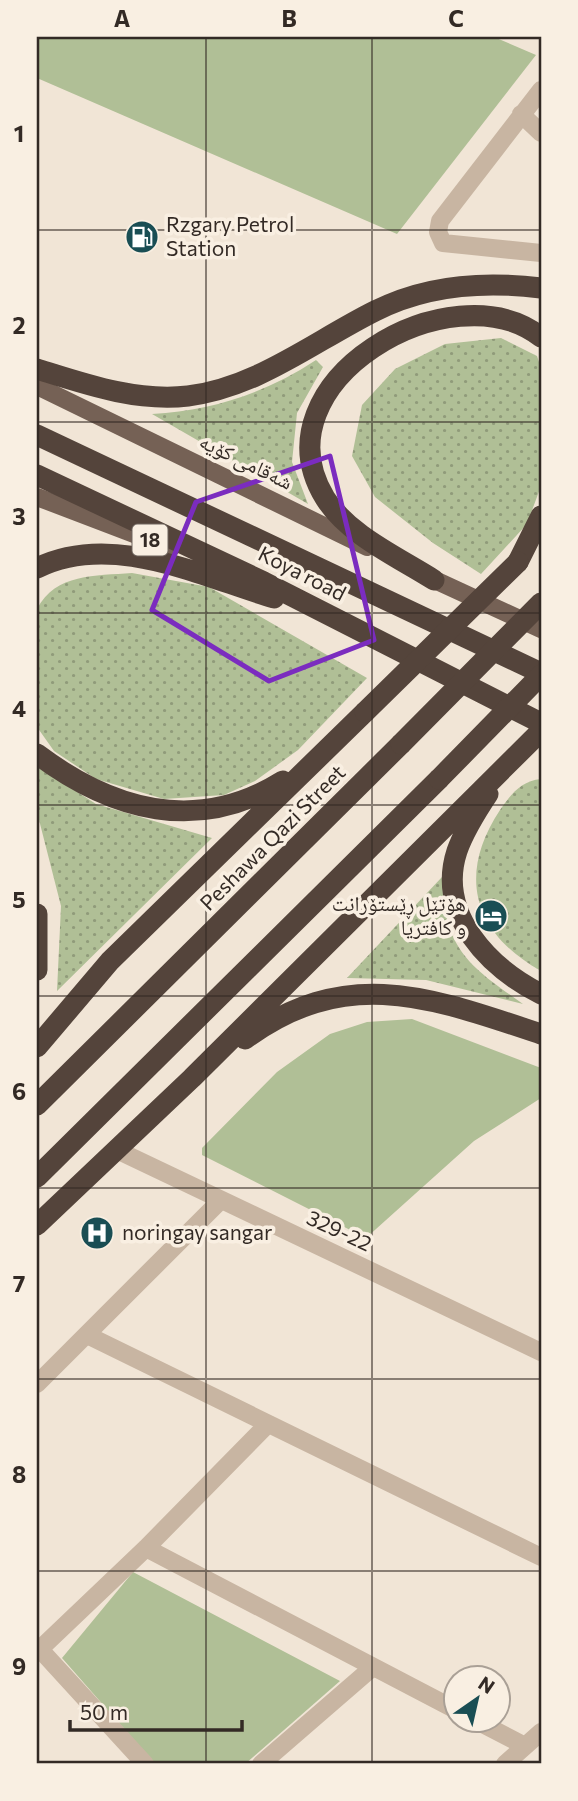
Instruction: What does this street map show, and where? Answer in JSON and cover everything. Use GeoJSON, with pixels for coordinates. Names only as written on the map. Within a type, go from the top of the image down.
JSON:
{"type":"FeatureCollection","features":[{"type":"Feature","properties":{"kind":"highway"},"geometry":{"type":"LineString","coordinates":[[37,369],[129,393],[155,397],[205,393],[243,383],[271,370],[397,301],[468,286],[541,288]]}},
{"type":"Feature","properties":{"kind":"highway"},"geometry":{"type":"LineString","coordinates":[[434,580],[354,528],[325,499],[311,460],[310,437],[316,412],[333,382],[360,358],[392,338],[429,322],[487,316],[523,325],[541,337]]}},
{"type":"Feature","properties":{"kind":"highway","name":"Koya road"},"geometry":{"type":"LineString","coordinates":[[37,435],[541,674]]}},
{"type":"Feature","properties":{"kind":"highway","name":"Koya road"},"geometry":{"type":"LineString","coordinates":[[37,475],[264,582],[541,723]]}},
{"type":"Feature","properties":{"kind":"highway"},"geometry":{"type":"LineString","coordinates":[[518,562],[541,516]]}},
{"type":"Feature","properties":{"kind":"highway"},"geometry":{"type":"LineString","coordinates":[[37,1047],[110,961],[541,539]]}},
{"type":"Feature","properties":{"kind":"highway"},"geometry":{"type":"LineString","coordinates":[[37,568],[76,555],[128,554],[331,616]]}},
{"type":"Feature","properties":{"kind":"highway","name":"Peshawa Qazi Street"},"geometry":{"type":"LineString","coordinates":[[37,1105],[541,603]]}},
{"type":"Feature","properties":{"kind":"highway"},"geometry":{"type":"LineString","coordinates":[[37,1177],[439,779],[541,674]]}},
{"type":"Feature","properties":{"kind":"highway"},"geometry":{"type":"LineString","coordinates":[[37,1225],[192,1078],[541,731]]}},
{"type":"Feature","properties":{"kind":"highway"},"geometry":{"type":"LineString","coordinates":[[37,754],[94,789],[138,806],[180,812],[202,811],[245,801],[314,762]]}},
{"type":"Feature","properties":{"kind":"highway"},"geometry":{"type":"LineString","coordinates":[[512,759],[465,832],[456,853],[454,879],[467,933],[487,957],[541,994]]}},
{"type":"Feature","properties":{"kind":"highway"},"geometry":{"type":"LineString","coordinates":[[37,914],[37,970]]}},
{"type":"Feature","properties":{"kind":"highway"},"geometry":{"type":"LineString","coordinates":[[192,1078],[284,1014],[306,1004],[357,994],[414,996],[541,1034]]}},
{"type":"Feature","properties":{"kind":"main road","name":"شەقامی کۆیە"},"geometry":{"type":"LineString","coordinates":[[37,386],[434,580],[541,629]]}},
{"type":"Feature","properties":{"kind":"main road","name":"18"},"geometry":{"type":"LineString","coordinates":[[37,497],[264,582]]}},
{"type":"Feature","properties":{"kind":"street"},"geometry":{"type":"LineString","coordinates":[[541,90],[440,220],[438,232],[443,243],[541,253]]}},
{"type":"Feature","properties":{"kind":"street"},"geometry":{"type":"LineString","coordinates":[[521,114],[541,133]]}},
{"type":"Feature","properties":{"kind":"street","name":"329-22"},"geometry":{"type":"LineString","coordinates":[[117,1150],[541,1352]]}},
{"type":"Feature","properties":{"kind":"street"},"geometry":{"type":"LineString","coordinates":[[37,1384],[221,1200]]}},
{"type":"Feature","properties":{"kind":"street"},"geometry":{"type":"LineString","coordinates":[[87,1335],[541,1557]]}},
{"type":"Feature","properties":{"kind":"street"},"geometry":{"type":"LineString","coordinates":[[145,1764],[38,1648],[146,1548],[267,1425]]}},
{"type":"Feature","properties":{"kind":"street"},"geometry":{"type":"LineString","coordinates":[[146,1548],[442,1703]]}},
{"type":"Feature","properties":{"kind":"street"},"geometry":{"type":"LineString","coordinates":[[261,1764],[373,1668]]}},
{"type":"Feature","properties":{"kind":"street"},"geometry":{"type":"LineString","coordinates":[[505,1764],[541,1732]]}},
{"type":"Feature","properties":{"kind":"street"},"geometry":{"type":"LineString","coordinates":[[502,1734],[525,1746]]}},
{"type":"Feature","properties":{"kind":"highlighted area"},"geometry":{"type":"Polygon","coordinates":[[[330,456],[374,640],[269,681],[152,610],[196,502],[330,456]]]}},
{"type":"Feature","properties":{"kind":"green space"},"geometry":{"type":"Polygon","coordinates":[[[37,37],[494,37],[536,55],[397,234],[37,78],[37,37]]]}},
{"type":"Feature","properties":{"kind":"green space"},"geometry":{"type":"Polygon","coordinates":[[[501,338],[537,356],[541,368],[541,486],[527,524],[481,574],[433,543],[375,497],[352,456],[362,405],[395,369],[445,344],[501,338]]]}},
{"type":"Feature","properties":{"kind":"green space"},"geometry":{"type":"Polygon","coordinates":[[[316,360],[323,367],[297,413],[292,462],[308,504],[152,414],[195,409],[237,398],[278,382],[316,360]]]}},
{"type":"Feature","properties":{"kind":"green space"},"geometry":{"type":"Polygon","coordinates":[[[132,573],[209,587],[367,678],[298,750],[255,781],[224,795],[164,799],[96,779],[54,751],[37,727],[37,609],[45,597],[66,583],[91,576],[132,573]]]}},
{"type":"Feature","properties":{"kind":"green space"},"geometry":{"type":"Polygon","coordinates":[[[37,766],[96,804],[212,838],[57,991],[61,906],[37,812],[37,766]]]}},
{"type":"Feature","properties":{"kind":"green space"},"geometry":{"type":"Polygon","coordinates":[[[541,779],[541,971],[518,956],[500,939],[487,920],[479,901],[476,879],[479,857],[487,834],[500,810],[517,789],[528,782],[541,779]]]}},
{"type":"Feature","properties":{"kind":"green space"},"geometry":{"type":"Polygon","coordinates":[[[442,877],[444,902],[454,939],[474,966],[523,1004],[426,980],[347,978],[442,877]]]}},
{"type":"Feature","properties":{"kind":"green space"},"geometry":{"type":"Polygon","coordinates":[[[412,1019],[541,1068],[541,1098],[474,1141],[366,1238],[202,1155],[202,1148],[277,1072],[330,1034],[367,1022],[412,1019]]]}},
{"type":"Feature","properties":{"kind":"green space"},"geometry":{"type":"Polygon","coordinates":[[[133,1572],[340,1681],[245,1764],[155,1764],[62,1658],[133,1572]]]}},
{"type":"Feature","properties":{"kind":"place","name":"Rzgary Petrol Station"},"geometry":{"type":"Point","coordinates":[142,237]}},
{"type":"Feature","properties":{"kind":"place","name":"هۆتێل ڕێستۆرانت و کافتریا"},"geometry":{"type":"Point","coordinates":[491,916]}},
{"type":"Feature","properties":{"kind":"place","name":"noringay sangar"},"geometry":{"type":"Point","coordinates":[97,1233]}}]}
